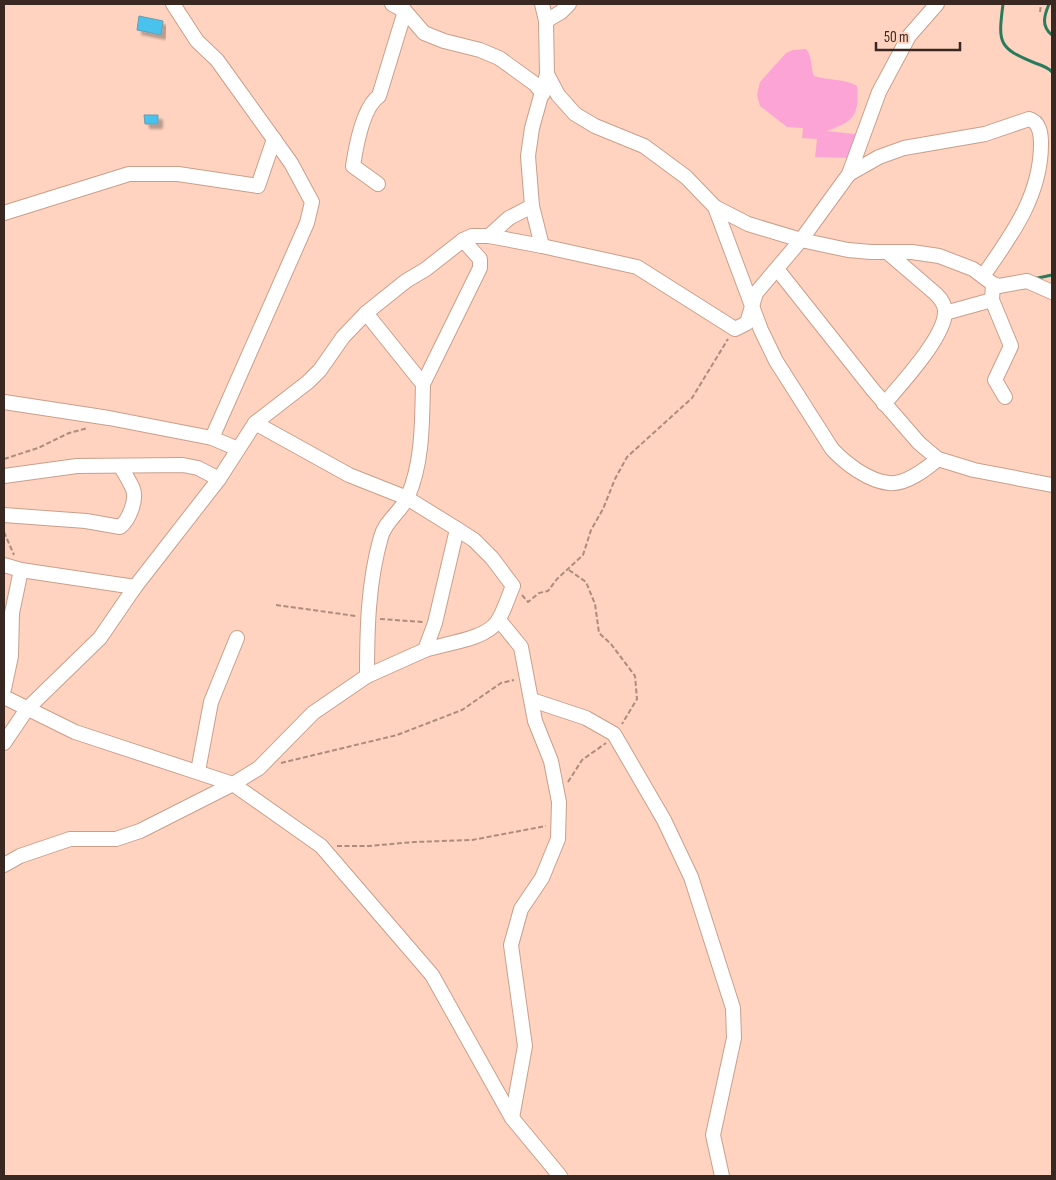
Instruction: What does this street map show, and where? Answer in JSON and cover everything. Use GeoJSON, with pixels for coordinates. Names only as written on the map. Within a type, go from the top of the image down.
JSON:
{"type":"FeatureCollection","features":[{"type":"Feature","properties":{"kind":"street"},"geometry":{"type":"LineString","coordinates":[[173,4],[197,41],[217,60],[243,99],[291,163],[312,202],[307,224],[212,438]]}},
{"type":"Feature","properties":{"kind":"street"},"geometry":{"type":"LineString","coordinates":[[392,4],[405,11],[424,33],[444,41],[480,50],[499,58],[535,84],[543,94]]}},
{"type":"Feature","properties":{"kind":"street"},"geometry":{"type":"LineString","coordinates":[[542,4],[546,21],[547,74],[532,128],[528,156],[532,206],[542,246]]}},
{"type":"Feature","properties":{"kind":"street"},"geometry":{"type":"LineString","coordinates":[[546,21],[561,12],[569,4]]}},
{"type":"Feature","properties":{"kind":"street"},"geometry":{"type":"LineString","coordinates":[[4,743],[27,709],[100,638],[135,587],[219,479],[255,423],[308,382],[320,370],[343,337],[366,313],[463,240],[472,236],[489,236],[637,267],[735,329],[749,320],[751,303],[756,293],[801,240],[849,174],[879,92],[910,36],[937,4]]}},
{"type":"Feature","properties":{"kind":"street"},"geometry":{"type":"LineString","coordinates":[[378,184],[352,166],[366,114],[371,102],[379,96],[405,11]]}},
{"type":"Feature","properties":{"kind":"street"},"geometry":{"type":"LineString","coordinates":[[547,74],[558,95],[575,114],[595,126],[644,146],[686,176],[715,207],[755,227],[801,240],[848,250],[912,252],[938,256],[973,269],[1000,286],[1027,281],[1052,292]]}},
{"type":"Feature","properties":{"kind":"street"},"geometry":{"type":"LineString","coordinates":[[849,174],[874,160],[904,148],[985,134],[1029,119],[1034,120],[1038,126],[1041,142],[1038,177],[1026,210],[988,280],[992,300],[1011,346],[994,380],[1005,397]]}},
{"type":"Feature","properties":{"kind":"street"},"geometry":{"type":"LineString","coordinates":[[4,213],[129,174],[178,174],[258,186],[274,139]]}},
{"type":"Feature","properties":{"kind":"street"},"geometry":{"type":"LineString","coordinates":[[489,236],[509,218],[532,206]]}},
{"type":"Feature","properties":{"kind":"street"},"geometry":{"type":"LineString","coordinates":[[715,207],[751,303],[776,361],[827,441],[842,460],[873,478],[890,484],[924,470],[938,459]]}},
{"type":"Feature","properties":{"kind":"street"},"geometry":{"type":"LineString","coordinates":[[367,676],[367,618],[381,536],[407,498],[413,482],[421,440],[423,384],[480,268],[480,259],[463,240]]}},
{"type":"Feature","properties":{"kind":"street"},"geometry":{"type":"LineString","coordinates":[[884,404],[934,340],[945,314],[942,301],[936,294],[887,252]]}},
{"type":"Feature","properties":{"kind":"street"},"geometry":{"type":"LineString","coordinates":[[777,269],[884,404],[919,442],[938,459],[990,474],[1052,485]]}},
{"type":"Feature","properties":{"kind":"street"},"geometry":{"type":"LineString","coordinates":[[945,314],[992,300]]}},
{"type":"Feature","properties":{"kind":"street"},"geometry":{"type":"LineString","coordinates":[[366,313],[423,384]]}},
{"type":"Feature","properties":{"kind":"street"},"geometry":{"type":"LineString","coordinates":[[4,402],[109,418],[212,438],[238,449]]}},
{"type":"Feature","properties":{"kind":"street"},"geometry":{"type":"LineString","coordinates":[[4,865],[20,856],[70,839],[116,839],[140,831],[233,784],[259,768],[313,713],[367,676],[425,650],[480,635],[491,629],[499,620],[513,586],[492,558],[474,540],[407,498],[349,475],[255,423]]}},
{"type":"Feature","properties":{"kind":"street"},"geometry":{"type":"LineString","coordinates":[[4,476],[77,466],[190,466],[219,479]]}},
{"type":"Feature","properties":{"kind":"street"},"geometry":{"type":"LineString","coordinates":[[4,515],[86,521],[120,527],[124,524],[134,497],[133,488],[121,467]]}},
{"type":"Feature","properties":{"kind":"street"},"geometry":{"type":"LineString","coordinates":[[425,650],[435,623],[457,529]]}},
{"type":"Feature","properties":{"kind":"street"},"geometry":{"type":"LineString","coordinates":[[4,565],[21,570],[135,587]]}},
{"type":"Feature","properties":{"kind":"street"},"geometry":{"type":"LineString","coordinates":[[4,689],[11,656],[12,613],[21,570]]}},
{"type":"Feature","properties":{"kind":"street"},"geometry":{"type":"LineString","coordinates":[[499,620],[521,647],[535,720],[551,761],[558,802],[558,840],[542,878],[521,909],[511,945],[525,1046],[512,1118]]}},
{"type":"Feature","properties":{"kind":"street"},"geometry":{"type":"LineString","coordinates":[[198,771],[211,702],[237,638]]}},
{"type":"Feature","properties":{"kind":"street"},"geometry":{"type":"LineString","coordinates":[[4,698],[74,732],[233,784],[321,846],[432,974],[512,1118],[560,1176]]}},
{"type":"Feature","properties":{"kind":"street"},"geometry":{"type":"LineString","coordinates":[[532,700],[586,718],[614,734],[664,820],[691,877],[733,1008],[734,1038],[713,1135],[722,1176]]}},
{"type":"Feature","properties":{"kind":"path"},"geometry":{"type":"LineString","coordinates":[[1040,12],[1042,4]]}},
{"type":"Feature","properties":{"kind":"path"},"geometry":{"type":"LineString","coordinates":[[528,602],[539,594],[548,591],[557,579],[583,555],[591,530],[604,509],[614,479],[627,457],[692,398],[735,329]]}},
{"type":"Feature","properties":{"kind":"path"},"geometry":{"type":"LineString","coordinates":[[4,459],[38,448],[70,433],[95,426]]}},
{"type":"Feature","properties":{"kind":"path"},"geometry":{"type":"LineString","coordinates":[[4,532],[21,570]]}},
{"type":"Feature","properties":{"kind":"path"},"geometry":{"type":"LineString","coordinates":[[558,802],[568,780],[582,760],[607,743],[637,699],[635,676],[611,644],[599,633],[595,604],[586,582],[568,569]]}},
{"type":"Feature","properties":{"kind":"path"},"geometry":{"type":"LineString","coordinates":[[259,768],[397,735],[462,710],[501,683],[527,677]]}},
{"type":"Feature","properties":{"kind":"path"},"geometry":{"type":"LineString","coordinates":[[321,846],[369,846],[472,840],[558,823]]}},
{"type":"Feature","properties":{"kind":"shaded area"},"geometry":{"type":"Polygon","coordinates":[[[806,49],[810,56],[814,76],[852,83],[857,86],[857,104],[853,116],[844,124],[827,131],[863,135],[854,158],[815,157],[817,139],[802,138],[803,128],[787,127],[760,106],[757,95],[760,82],[786,53],[793,50],[806,49]]]}},
{"type":"Feature","properties":{"kind":"building"},"geometry":{"type":"Polygon","coordinates":[[[139,16],[163,21],[161,35],[137,30],[139,16]]]}},
{"type":"Feature","properties":{"kind":"building"},"geometry":{"type":"Polygon","coordinates":[[[144,115],[158,115],[158,124],[145,124],[144,115]]]}},
{"type":"Feature","properties":{"kind":"waterway"},"geometry":{"type":"LineString","coordinates":[[1003,4],[1001,36],[1007,48],[1023,58],[1044,66],[1052,72]]}},
{"type":"Feature","properties":{"kind":"waterway"},"geometry":{"type":"LineString","coordinates":[[1049,4],[1044,21],[1046,28],[1052,35]]}},
{"type":"Feature","properties":{"kind":"waterway"},"geometry":{"type":"LineString","coordinates":[[1033,279],[1052,275]]}}]}
